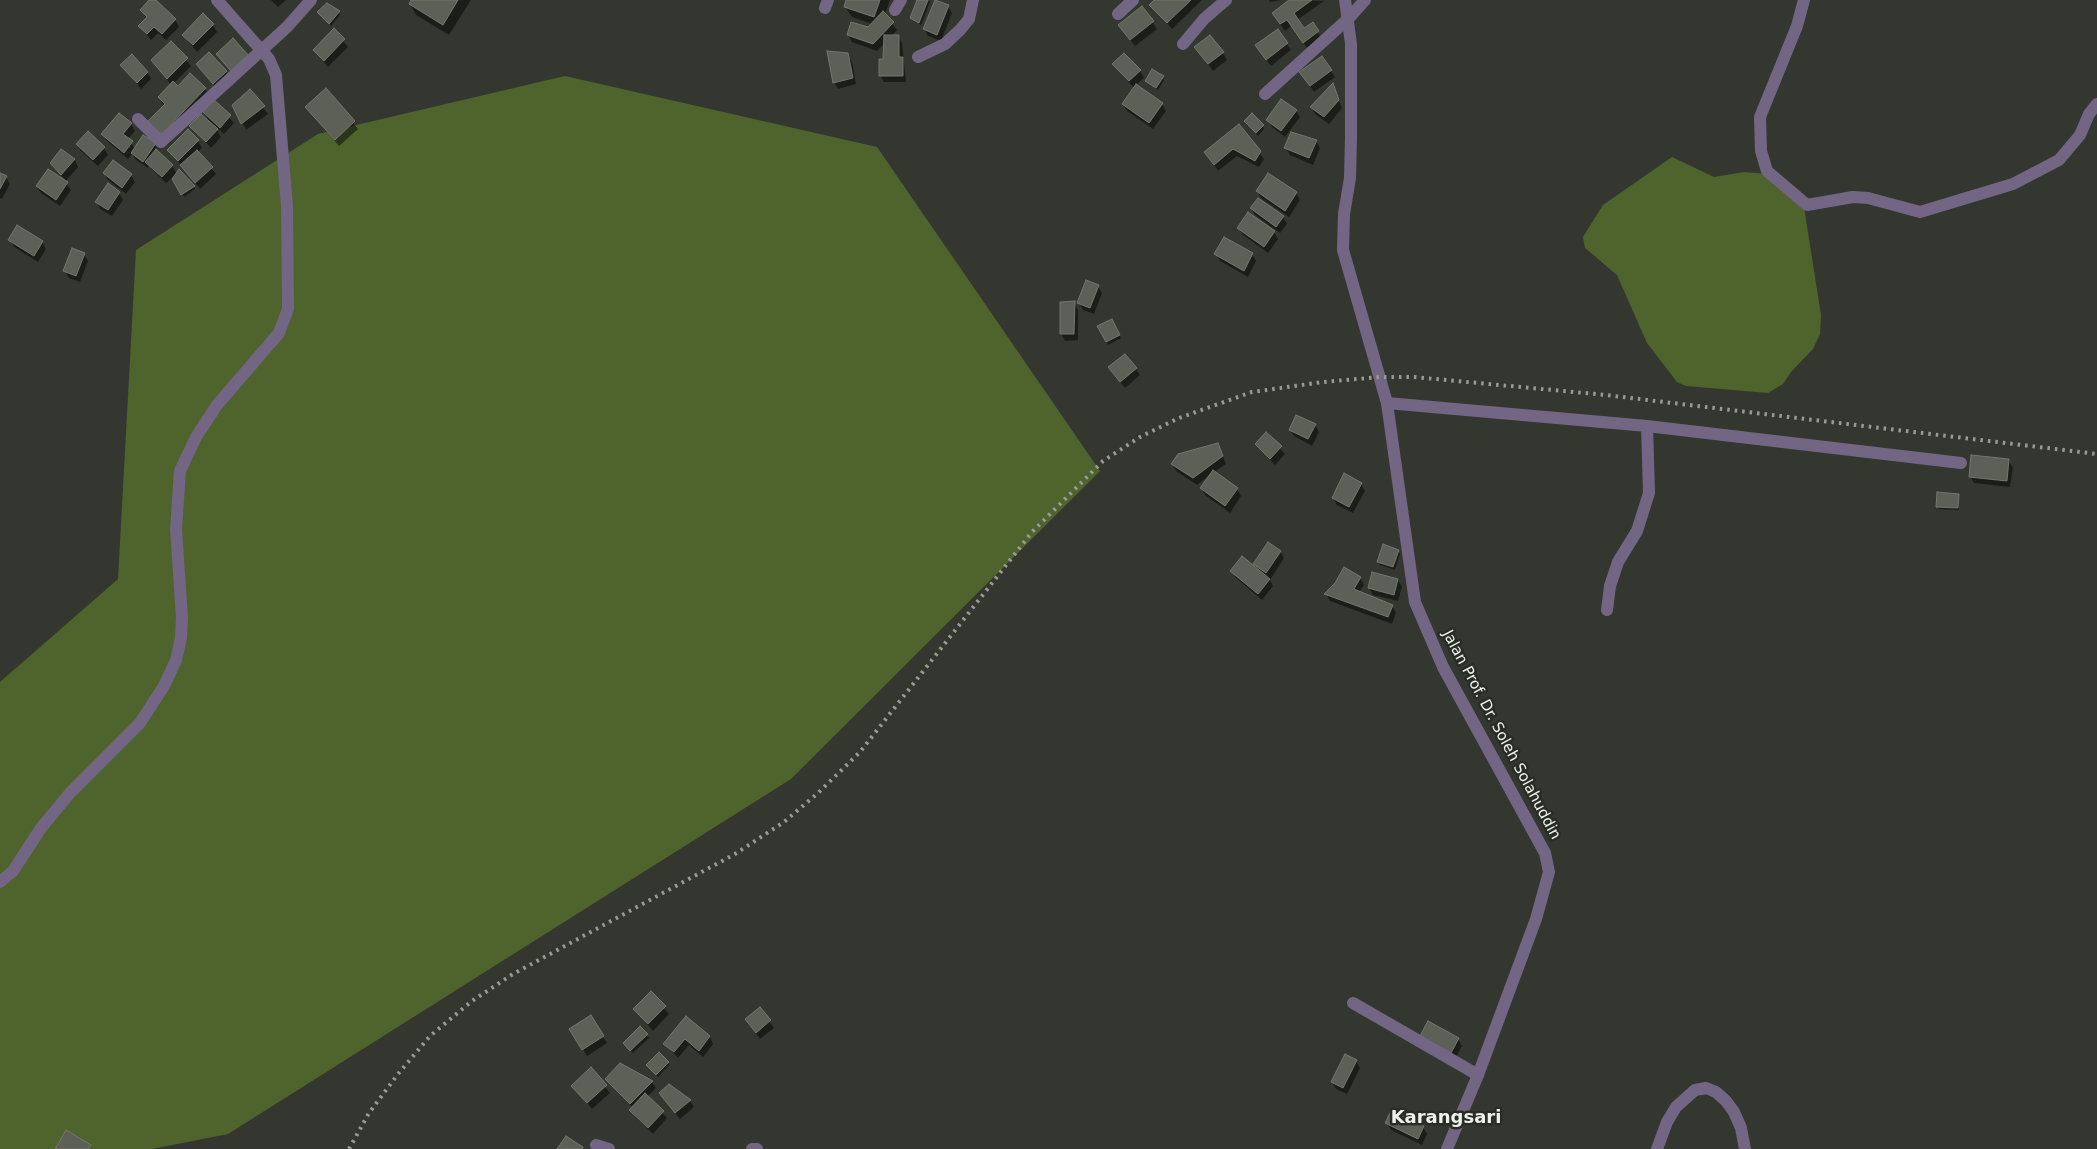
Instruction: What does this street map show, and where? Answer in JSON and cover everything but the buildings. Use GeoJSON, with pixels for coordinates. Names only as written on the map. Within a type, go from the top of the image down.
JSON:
{"type":"FeatureCollection","features":[{"type":"Feature","properties":{"kind":"street"},"geometry":{"type":"LineString","coordinates":[[0,882],[13,871],[41,828],[70,793],[140,723],[164,686],[176,660],[181,638],[182,618],[176,529],[180,471],[196,438],[217,405],[279,333],[285,321],[290,297],[278,84],[273,65],[217,0]]}},
{"type":"Feature","properties":{"kind":"street"},"geometry":{"type":"LineString","coordinates":[[138,120],[161,142],[262,50],[311,0]]}},
{"type":"Feature","properties":{"kind":"street"},"geometry":{"type":"LineString","coordinates":[[918,57],[945,44],[960,30],[969,18],[973,0]]}},
{"type":"Feature","properties":{"kind":"street"},"geometry":{"type":"LineString","coordinates":[[1118,14],[1133,0]]}},
{"type":"Feature","properties":{"kind":"street"},"geometry":{"type":"LineString","coordinates":[[1183,44],[1204,19],[1226,0]]}},
{"type":"Feature","properties":{"kind":"street","name":"Jalan Prof. Dr. Soleh Solahuddin"},"geometry":{"type":"LineString","coordinates":[[1345,0],[1349,18],[1351,44],[1350,178],[1344,214],[1343,250],[1387,403],[1415,602],[1443,667],[1545,853],[1549,872],[1536,919],[1478,1075],[1447,1149]]}},
{"type":"Feature","properties":{"kind":"street"},"geometry":{"type":"LineString","coordinates":[[1265,94],[1349,18],[1365,0]]}},
{"type":"Feature","properties":{"kind":"street"},"geometry":{"type":"LineString","coordinates":[[1804,0],[1797,26],[1765,102],[1760,126],[1761,151],[1767,171],[1807,205],[1852,197],[1868,198],[1920,212],[2013,184],[2059,160],[2072,146],[2089,114],[2097,104]]}},
{"type":"Feature","properties":{"kind":"street"},"geometry":{"type":"LineString","coordinates":[[1387,403],[1647,426],[1961,463]]}},
{"type":"Feature","properties":{"kind":"street"},"geometry":{"type":"LineString","coordinates":[[1607,610],[1610,586],[1618,562],[1636,531],[1649,494],[1647,426]]}},
{"type":"Feature","properties":{"kind":"street"},"geometry":{"type":"LineString","coordinates":[[1353,1003],[1478,1075]]}},
{"type":"Feature","properties":{"kind":"street"},"geometry":{"type":"LineString","coordinates":[[1657,1149],[1667,1122],[1676,1108],[1695,1090],[1706,1088],[1716,1092],[1734,1112],[1741,1128],[1745,1149]]}},
{"type":"Feature","properties":{"kind":"street"},"geometry":{"type":"LineString","coordinates":[[596,1145],[609,1149]]}},
{"type":"Feature","properties":{"kind":"street"},"geometry":{"type":"LineString","coordinates":[[752,1149],[758,1149]]}},
{"type":"Feature","properties":{"kind":"green space"},"geometry":{"type":"Polygon","coordinates":[[[565,76],[877,147],[1100,471],[791,779],[228,1134],[152,1149],[0,1149],[0,682],[118,579],[136,250],[318,134],[565,76]]]}},
{"type":"Feature","properties":{"kind":"green space"},"geometry":{"type":"Polygon","coordinates":[[[1672,157],[1714,177],[1744,172],[1766,174],[1804,207],[1821,315],[1820,334],[1813,349],[1791,372],[1783,384],[1768,393],[1686,386],[1677,382],[1647,343],[1617,275],[1585,248],[1583,237],[1603,205],[1672,157]]]}},
{"type":"Feature","properties":{"kind":"railway"},"geometry":{"type":"LineString","coordinates":[[349,1149],[369,1113],[398,1074],[430,1036],[472,1001],[513,974],[735,854],[784,822],[818,793],[860,752],[1032,532],[1103,461],[1140,437],[1179,418],[1252,392],[1323,382],[1380,377],[1414,377],[1606,395],[2097,454]]}},
{"type":"Feature","properties":{"kind":"district","name":"Karangsari"},"geometry":{"type":"Point","coordinates":[1446,1118]}}]}
